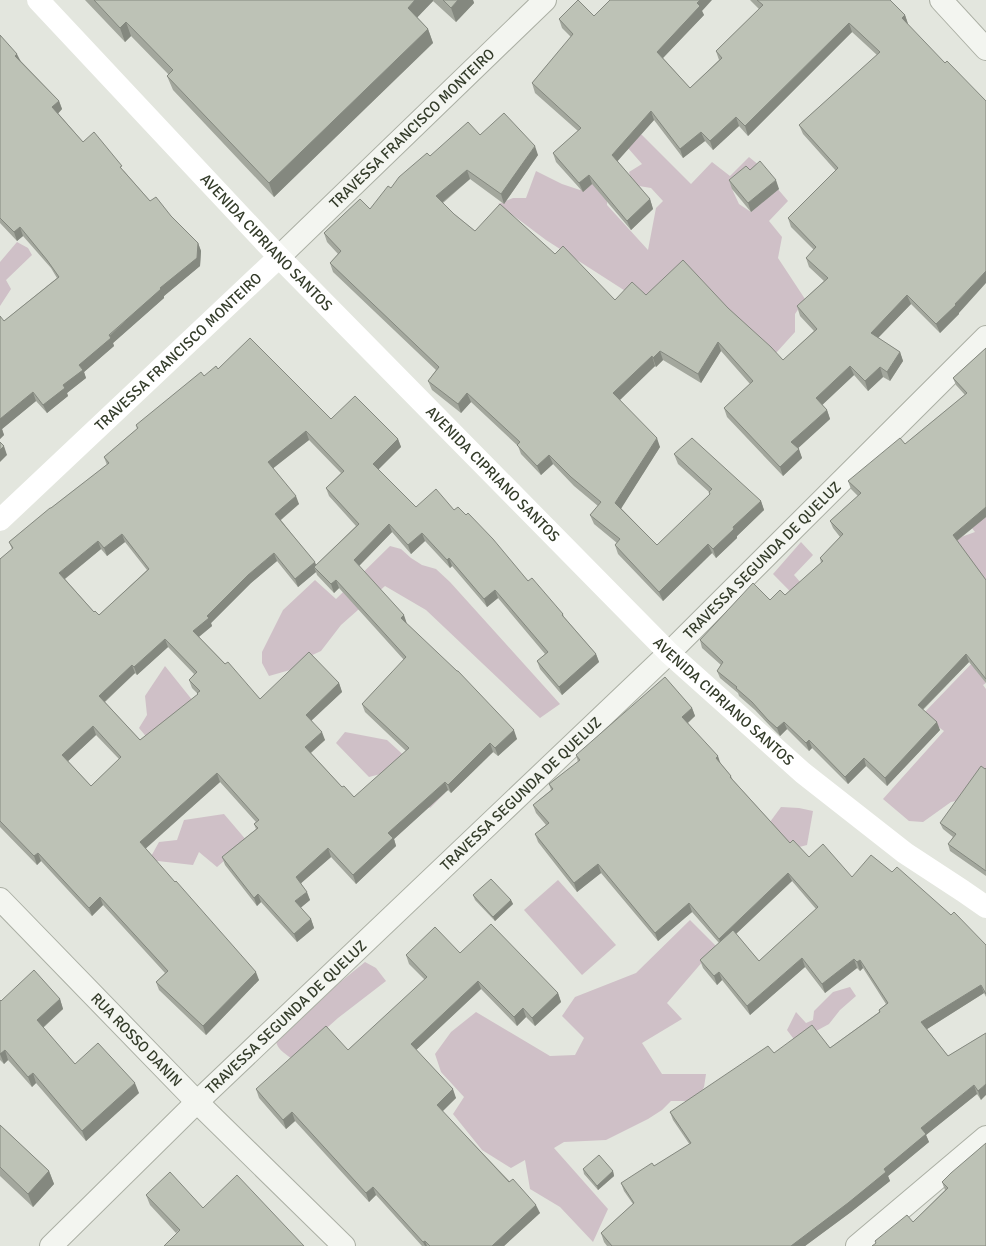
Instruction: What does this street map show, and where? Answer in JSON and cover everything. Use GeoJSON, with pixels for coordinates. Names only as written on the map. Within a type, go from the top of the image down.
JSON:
{"type":"FeatureCollection","features":[{"type":"Feature","properties":{"kind":"street","name":"AVENIDA CIPRIANO SANTOS"},"geometry":{"type":"LineString","coordinates":[[38,0],[279,257],[669,653],[802,773],[905,853],[986,907]]}},
{"type":"Feature","properties":{"kind":"street","name":"TRAVESSA FRANCISCO MONTEIRO"},"geometry":{"type":"LineString","coordinates":[[0,520],[279,257],[545,0]]}},
{"type":"Feature","properties":{"kind":"street"},"geometry":{"type":"LineString","coordinates":[[941,0],[986,49]]}},
{"type":"Feature","properties":{"kind":"street","name":"TRAVESSA SEGUNDA DE QUELUZ"},"geometry":{"type":"LineString","coordinates":[[51,1246],[197,1102],[669,653],[986,337]]}},
{"type":"Feature","properties":{"kind":"street","name":"RUA ROSSO DANIN"},"geometry":{"type":"LineString","coordinates":[[0,899],[197,1102],[344,1246]]}},
{"type":"Feature","properties":{"kind":"street"},"geometry":{"type":"LineString","coordinates":[[857,1246],[986,1137]]}},
{"type":"Feature","properties":{"kind":"shaded area"},"geometry":{"type":"Polygon","coordinates":[[[623,116],[691,184],[712,162],[730,176],[749,157],[760,166],[732,189],[739,204],[751,212],[777,188],[788,201],[769,221],[782,237],[778,258],[805,299],[795,314],[795,332],[776,353],[763,341],[649,297],[630,294],[546,240],[498,204],[513,198],[526,198],[536,171],[562,184],[580,190],[595,177],[608,188],[607,205],[648,250],[656,208],[663,201],[651,188],[633,185],[629,172],[642,164],[613,131],[623,116]]]}},
{"type":"Feature","properties":{"kind":"shaded area"},"geometry":{"type":"Polygon","coordinates":[[[17,242],[28,248],[32,255],[6,280],[11,289],[0,306],[0,262],[17,242]]]}},
{"type":"Feature","properties":{"kind":"shaded area"},"geometry":{"type":"Polygon","coordinates":[[[907,445],[986,451],[986,591],[931,548],[975,532],[907,445]]]}},
{"type":"Feature","properties":{"kind":"shaded area"},"geometry":{"type":"Polygon","coordinates":[[[801,542],[813,555],[794,575],[837,624],[843,645],[773,574],[801,542]]]}},
{"type":"Feature","properties":{"kind":"shaded area"},"geometry":{"type":"Polygon","coordinates":[[[390,546],[401,549],[422,565],[436,569],[450,582],[560,704],[540,718],[426,610],[385,586],[341,625],[321,651],[308,657],[297,668],[269,676],[262,663],[262,652],[283,610],[315,580],[336,599],[390,546]]]}},
{"type":"Feature","properties":{"kind":"shaded area"},"geometry":{"type":"Polygon","coordinates":[[[975,660],[986,683],[983,685],[986,689],[986,777],[962,800],[951,802],[923,822],[909,821],[883,799],[944,731],[922,715],[975,660]]]}},
{"type":"Feature","properties":{"kind":"shaded area"},"geometry":{"type":"Polygon","coordinates":[[[165,666],[193,701],[149,740],[139,728],[147,715],[145,696],[165,666]]]}},
{"type":"Feature","properties":{"kind":"shaded area"},"geometry":{"type":"Polygon","coordinates":[[[345,732],[387,740],[445,793],[430,808],[392,771],[369,777],[336,743],[345,732]]]}},
{"type":"Feature","properties":{"kind":"shaded area"},"geometry":{"type":"Polygon","coordinates":[[[781,807],[799,808],[813,811],[807,845],[792,849],[770,822],[781,807]]]}},
{"type":"Feature","properties":{"kind":"shaded area"},"geometry":{"type":"Polygon","coordinates":[[[224,814],[247,841],[217,867],[199,852],[193,865],[149,860],[159,842],[177,840],[184,820],[224,814]]]}},
{"type":"Feature","properties":{"kind":"shaded area"},"geometry":{"type":"Polygon","coordinates":[[[558,880],[616,945],[582,975],[524,910],[558,880]]]}},
{"type":"Feature","properties":{"kind":"shaded area"},"geometry":{"type":"Polygon","coordinates":[[[690,920],[716,946],[667,1003],[682,1019],[642,1043],[662,1074],[706,1074],[704,1087],[697,1101],[671,1101],[662,1110],[648,1119],[606,1140],[564,1142],[554,1148],[608,1209],[593,1242],[560,1207],[530,1189],[525,1160],[511,1168],[482,1150],[453,1114],[464,1097],[441,1072],[435,1054],[451,1032],[476,1012],[550,1056],[575,1055],[584,1038],[562,1016],[575,997],[636,973],[690,920]]]}},
{"type":"Feature","properties":{"kind":"shaded area"},"geometry":{"type":"Polygon","coordinates":[[[365,962],[376,968],[386,981],[338,1018],[292,1059],[282,1052],[278,1047],[275,1035],[365,962]]]}},
{"type":"Feature","properties":{"kind":"shaded area"},"geometry":{"type":"Polygon","coordinates":[[[850,987],[856,996],[840,1010],[829,1024],[796,1042],[787,1030],[796,1012],[806,1023],[813,1020],[814,1011],[833,992],[850,987]]]}},
{"type":"Feature","properties":{"kind":"building"},"geometry":{"type":"Polygon","coordinates":[[[94,0],[415,0],[408,8],[428,29],[269,183],[167,76],[173,70],[126,22],[120,28],[94,0]]]}},
{"type":"Feature","properties":{"kind":"building"},"geometry":{"type":"Polygon","coordinates":[[[443,0],[458,0],[451,8],[443,0]]]}},
{"type":"Feature","properties":{"kind":"building"},"geometry":{"type":"Polygon","coordinates":[[[578,0],[594,16],[610,0],[700,0],[697,3],[700,6],[657,52],[690,88],[722,58],[716,51],[763,5],[757,0],[890,0],[905,15],[902,18],[945,63],[947,61],[986,101],[986,271],[955,304],[956,305],[936,324],[907,295],[871,333],[900,352],[887,372],[880,367],[865,381],[850,366],[816,398],[827,410],[791,442],[799,449],[780,467],[724,408],[753,381],[718,342],[698,374],[660,351],[653,358],[652,356],[613,393],[657,438],[615,503],[657,545],[710,494],[709,492],[712,489],[674,454],[692,438],[761,501],[733,527],[734,529],[713,549],[708,544],[659,592],[615,545],[620,539],[590,515],[601,502],[571,477],[549,455],[537,466],[517,445],[520,442],[467,393],[458,404],[428,381],[439,367],[330,263],[341,251],[324,233],[360,199],[370,209],[388,186],[391,188],[399,177],[427,153],[430,156],[468,122],[480,135],[504,113],[535,146],[501,194],[467,170],[436,196],[454,214],[475,231],[500,204],[555,254],[563,246],[615,300],[632,282],[646,295],[683,260],[728,308],[771,347],[783,360],[817,329],[797,306],[828,278],[806,258],[816,247],[788,218],[838,168],[799,125],[880,52],[849,23],[745,126],[736,117],[710,141],[701,132],[680,149],[651,111],[612,155],[650,199],[627,221],[589,175],[579,183],[553,153],[581,128],[532,83],[573,34],[559,19],[578,0]]]}},
{"type":"Feature","properties":{"kind":"building"},"geometry":{"type":"Polygon","coordinates":[[[0,35],[17,54],[15,56],[59,101],[52,107],[83,142],[94,132],[122,166],[120,167],[150,201],[156,197],[171,216],[198,243],[197,258],[160,288],[161,289],[109,335],[111,338],[79,365],[83,370],[63,385],[65,388],[43,405],[33,392],[0,419],[0,316],[4,321],[59,277],[20,227],[14,232],[0,218],[0,35]]]}},
{"type":"Feature","properties":{"kind":"building"},"geometry":{"type":"Polygon","coordinates":[[[760,161],[776,180],[748,203],[729,180],[746,166],[750,170],[760,161]]]}},
{"type":"Feature","properties":{"kind":"building"},"geometry":{"type":"Polygon","coordinates":[[[250,338],[331,419],[355,396],[398,439],[373,464],[416,507],[436,489],[454,510],[458,507],[466,515],[468,513],[493,539],[528,581],[532,578],[596,654],[559,687],[537,661],[548,652],[495,590],[484,599],[449,558],[447,560],[422,533],[408,545],[389,524],[354,560],[404,615],[401,618],[458,671],[514,730],[495,748],[490,743],[448,785],[445,782],[388,833],[393,838],[353,875],[328,848],[296,877],[307,892],[295,901],[311,919],[294,934],[258,894],[254,898],[222,857],[258,828],[254,824],[259,820],[217,773],[140,842],[256,972],[203,1026],[156,982],[168,971],[100,897],[89,908],[38,853],[34,856],[0,821],[0,559],[13,548],[9,542],[50,508],[109,463],[104,457],[138,428],[136,425],[201,372],[204,376],[216,366],[218,369],[250,338]],[[306,431],[268,462],[296,496],[275,514],[315,562],[295,579],[274,553],[248,575],[207,616],[209,618],[193,631],[225,664],[228,662],[260,699],[309,652],[339,683],[306,715],[322,732],[305,747],[342,787],[344,786],[354,797],[409,748],[362,704],[406,657],[336,580],[331,584],[314,567],[359,524],[326,488],[344,471],[306,431]],[[122,534],[104,548],[98,541],[59,573],[94,612],[95,611],[99,615],[149,569],[122,534]],[[165,639],[134,667],[132,665],[99,696],[140,740],[200,691],[189,680],[197,672],[165,639]],[[93,726],[62,755],[91,786],[121,757],[93,726]]]}},
{"type":"Feature","properties":{"kind":"building"},"geometry":{"type":"Polygon","coordinates":[[[986,348],[986,507],[953,535],[986,580],[986,679],[966,654],[918,705],[937,722],[885,778],[864,758],[845,777],[809,740],[806,743],[784,722],[777,728],[768,720],[752,702],[736,688],[737,687],[717,671],[723,662],[700,640],[753,583],[770,600],[780,590],[785,595],[823,561],[820,558],[843,534],[830,521],[861,493],[848,481],[900,438],[905,444],[967,393],[953,378],[986,348]]]}},
{"type":"Feature","properties":{"kind":"building"},"geometry":{"type":"Polygon","coordinates":[[[0,442],[4,446],[0,450],[0,442]]]}},
{"type":"Feature","properties":{"kind":"building"},"geometry":{"type":"Polygon","coordinates":[[[665,677],[692,708],[682,717],[718,756],[716,758],[731,776],[730,777],[790,843],[793,840],[809,857],[823,844],[852,877],[871,855],[892,872],[897,867],[951,915],[954,912],[986,945],[986,994],[981,985],[921,1022],[948,1056],[986,1033],[986,1084],[978,1091],[974,1085],[921,1128],[926,1134],[884,1169],[886,1172],[791,1246],[612,1246],[601,1233],[634,1203],[621,1183],[652,1163],[654,1166],[691,1143],[670,1112],[768,1046],[774,1053],[812,1025],[830,1048],[880,1012],[879,1010],[888,1003],[860,960],[857,962],[854,959],[822,984],[802,958],[747,1006],[719,972],[714,976],[700,960],[733,930],[759,961],[818,907],[788,873],[719,939],[689,903],[655,933],[598,864],[574,883],[535,834],[549,823],[533,805],[553,789],[549,784],[580,760],[576,755],[665,677]]]}},
{"type":"Feature","properties":{"kind":"building"},"geometry":{"type":"Polygon","coordinates":[[[981,766],[985,769],[986,768],[986,871],[948,844],[956,834],[940,823],[981,766]]]}},
{"type":"Feature","properties":{"kind":"building"},"geometry":{"type":"Polygon","coordinates":[[[491,879],[511,900],[493,917],[473,895],[491,879]]]}},
{"type":"Feature","properties":{"kind":"building"},"geometry":{"type":"Polygon","coordinates":[[[491,924],[558,993],[532,1018],[523,1008],[514,1017],[478,981],[411,1044],[453,1089],[437,1105],[509,1182],[513,1179],[536,1205],[492,1246],[430,1246],[425,1241],[423,1242],[373,1187],[366,1193],[292,1112],[283,1120],[256,1089],[326,1026],[348,1050],[427,977],[406,955],[435,927],[460,953],[491,924]]]}},
{"type":"Feature","properties":{"kind":"building"},"geometry":{"type":"Polygon","coordinates":[[[34,970],[60,999],[37,1020],[75,1064],[98,1043],[135,1083],[82,1131],[33,1073],[28,1077],[5,1050],[0,1054],[0,1000],[1,1001],[34,970]]]}},
{"type":"Feature","properties":{"kind":"building"},"geometry":{"type":"Polygon","coordinates":[[[0,1125],[49,1171],[28,1194],[0,1167],[0,1125]]]}},
{"type":"Feature","properties":{"kind":"building"},"geometry":{"type":"Polygon","coordinates":[[[986,1143],[986,1246],[872,1246],[876,1243],[875,1241],[907,1215],[913,1222],[948,1188],[942,1182],[986,1143]]]}},
{"type":"Feature","properties":{"kind":"building"},"geometry":{"type":"Polygon","coordinates":[[[599,1155],[613,1171],[597,1186],[583,1169],[599,1155]]]}},
{"type":"Feature","properties":{"kind":"building"},"geometry":{"type":"Polygon","coordinates":[[[170,1172],[203,1208],[237,1175],[304,1246],[164,1246],[180,1230],[146,1195],[170,1172]]]}}]}
